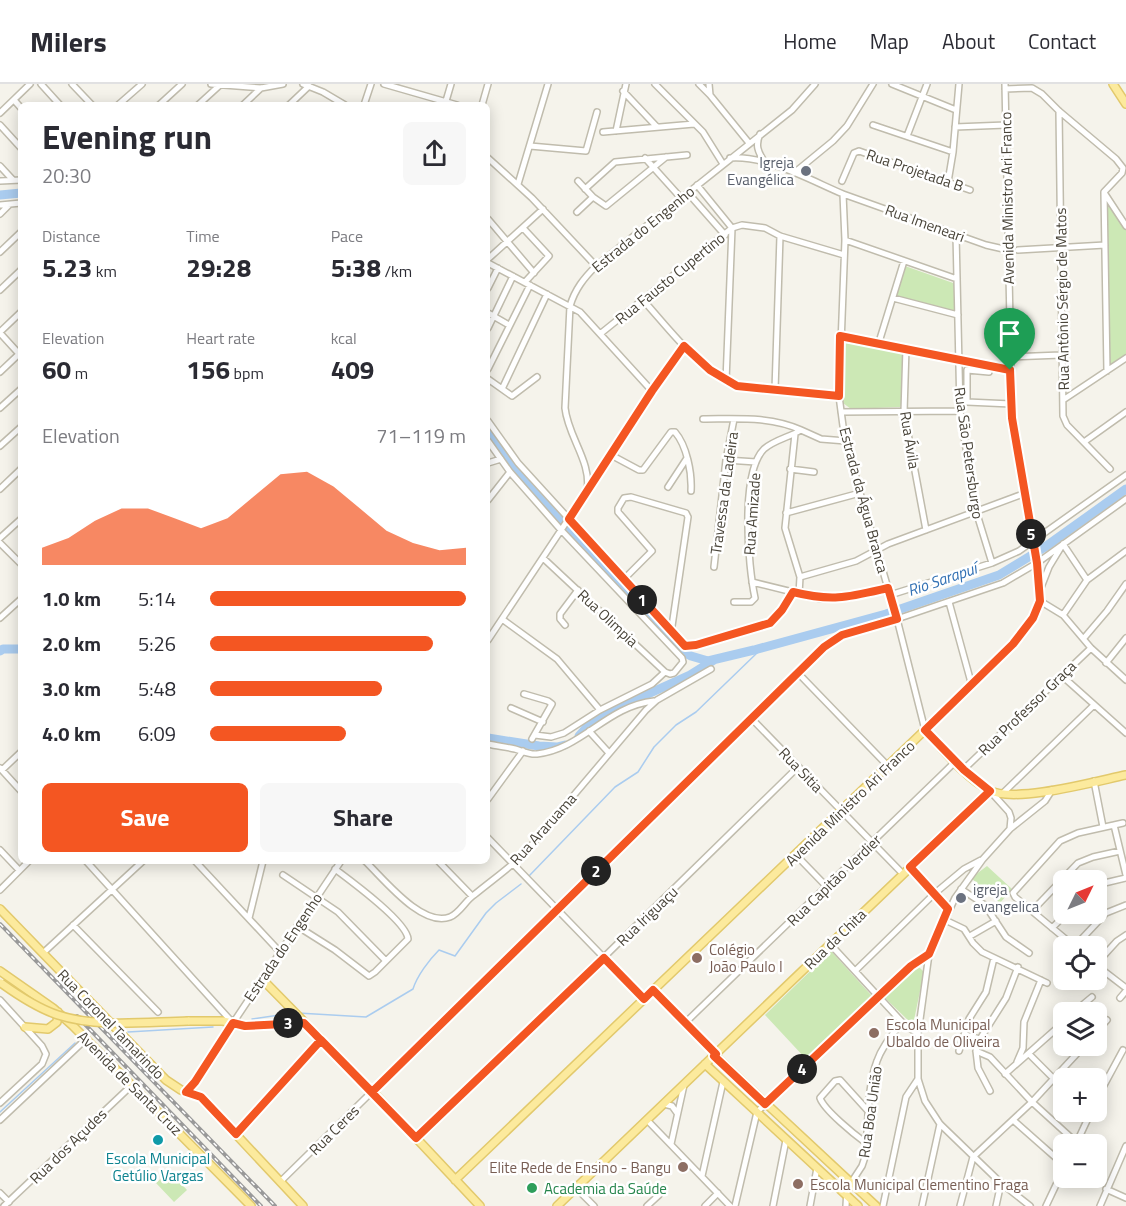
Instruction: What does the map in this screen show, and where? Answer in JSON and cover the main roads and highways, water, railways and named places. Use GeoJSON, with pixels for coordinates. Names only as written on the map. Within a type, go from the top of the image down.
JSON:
{"type":"FeatureCollection","features":[{"type":"Feature","properties":{"kind":"main road"},"geometry":{"type":"LineString","coordinates":[[1113,84],[1126,104]]}},
{"type":"Feature","properties":{"kind":"main road","name":"Avenida Ministro Ari Franco"},"geometry":{"type":"LineString","coordinates":[[455,1180],[925,730],[964,770],[990,791]]}},
{"type":"Feature","properties":{"kind":"main road"},"geometry":{"type":"LineString","coordinates":[[990,791],[1020,795],[1126,775]]}},
{"type":"Feature","properties":{"kind":"main road","name":"Rua da Chita"},"geometry":{"type":"LineString","coordinates":[[557,1206],[990,791]]}},
{"type":"Feature","properties":{"kind":"main road","name":"Rua Coronel Tamarindo"},"geometry":{"type":"LineString","coordinates":[[0,909],[166,1080],[175,1088],[201,1097],[303,1206]]}},
{"type":"Feature","properties":{"kind":"main road"},"geometry":{"type":"LineString","coordinates":[[0,966],[15,982]]}},
{"type":"Feature","properties":{"kind":"main road","name":"Avenida de Santa Cruz"},"geometry":{"type":"LineString","coordinates":[[0,971],[58,1012],[251,1206]]}},
{"type":"Feature","properties":{"kind":"main road"},"geometry":{"type":"LineString","coordinates":[[261,979],[480,1206]]}},
{"type":"Feature","properties":{"kind":"main road"},"geometry":{"type":"LineString","coordinates":[[0,983],[37,1006],[57,1015],[78,1020],[216,1021],[245,1026],[304,1023]]}},
{"type":"Feature","properties":{"kind":"main road"},"geometry":{"type":"LineString","coordinates":[[25,1027],[48,1029],[57,1022],[58,1012]]}},
{"type":"Feature","properties":{"kind":"main road","name":"Estrada do Engenho"},"geometry":{"type":"LineString","coordinates":[[186,1092],[195,1082],[233,1023]]}},
{"type":"Feature","properties":{"kind":"main road"},"geometry":{"type":"LineString","coordinates":[[715,1055],[876,1206]]}},
{"type":"Feature","properties":{"kind":"main road"},"geometry":{"type":"LineString","coordinates":[[705,1064],[858,1206]]}},
{"type":"Feature","properties":{"kind":"waterway","name":"Rio Sarapuí"},"geometry":{"type":"LineString","coordinates":[[0,195],[18,193]]}},
{"type":"Feature","properties":{"kind":"waterway","name":"Rio Sarapuí"},"geometry":{"type":"LineString","coordinates":[[490,436],[529,487],[676,648],[708,661],[886,614],[999,575],[1045,547],[1126,489]]}},
{"type":"Feature","properties":{"kind":"waterway"},"geometry":{"type":"LineString","coordinates":[[529,876],[615,787],[638,772],[654,747],[676,725],[696,712],[757,653],[769,646]]}},
{"type":"Feature","properties":{"kind":"waterway"},"geometry":{"type":"LineString","coordinates":[[0,651],[18,649]]}},
{"type":"Feature","properties":{"kind":"waterway"},"geometry":{"type":"LineString","coordinates":[[579,736],[595,718],[690,675],[714,660]]}},
{"type":"Feature","properties":{"kind":"waterway"},"geometry":{"type":"LineString","coordinates":[[490,738],[539,746],[565,745]]}},
{"type":"Feature","properties":{"kind":"waterway"},"geometry":{"type":"LineString","coordinates":[[298,1013],[366,1017],[413,989],[424,968],[439,950],[455,956],[486,913],[521,884]]}},
{"type":"Feature","properties":{"kind":"waterway"},"geometry":{"type":"LineString","coordinates":[[252,1019],[293,1013]]}},
{"type":"Feature","properties":{"kind":"waterway"},"geometry":{"type":"LineString","coordinates":[[128,1032],[213,1027]]}},
{"type":"Feature","properties":{"kind":"waterway"},"geometry":{"type":"LineString","coordinates":[[0,1112],[75,1043]]}},
{"type":"Feature","properties":{"kind":"railway"},"geometry":{"type":"LineString","coordinates":[[0,924],[275,1206]]}},
{"type":"Feature","properties":{"kind":"railway"},"geometry":{"type":"LineString","coordinates":[[77,1016],[261,1206]]}},
{"type":"Feature","properties":{"kind":"place","name":"Igreja Evangélica"},"geometry":{"type":"Point","coordinates":[806,171]}},
{"type":"Feature","properties":{"kind":"place","name":"igreja evangelica"},"geometry":{"type":"Point","coordinates":[961,898]}},
{"type":"Feature","properties":{"kind":"place","name":"Colégio João Paulo I"},"geometry":{"type":"Point","coordinates":[697,958]}},
{"type":"Feature","properties":{"kind":"place","name":"Escola Municipal Ubaldo de Oliveira"},"geometry":{"type":"Point","coordinates":[874,1033]}},
{"type":"Feature","properties":{"kind":"place","name":"Escola Municipal Getúlio Vargas"},"geometry":{"type":"Point","coordinates":[158,1140]}},
{"type":"Feature","properties":{"kind":"place","name":"Elite Rede de Ensino - Bangu"},"geometry":{"type":"Point","coordinates":[683,1167]}},
{"type":"Feature","properties":{"kind":"place","name":"Escola Municipal Clementino Fraga"},"geometry":{"type":"Point","coordinates":[798,1184]}},
{"type":"Feature","properties":{"kind":"place","name":"Academia da Saúde"},"geometry":{"type":"Point","coordinates":[532,1188]}}]}
